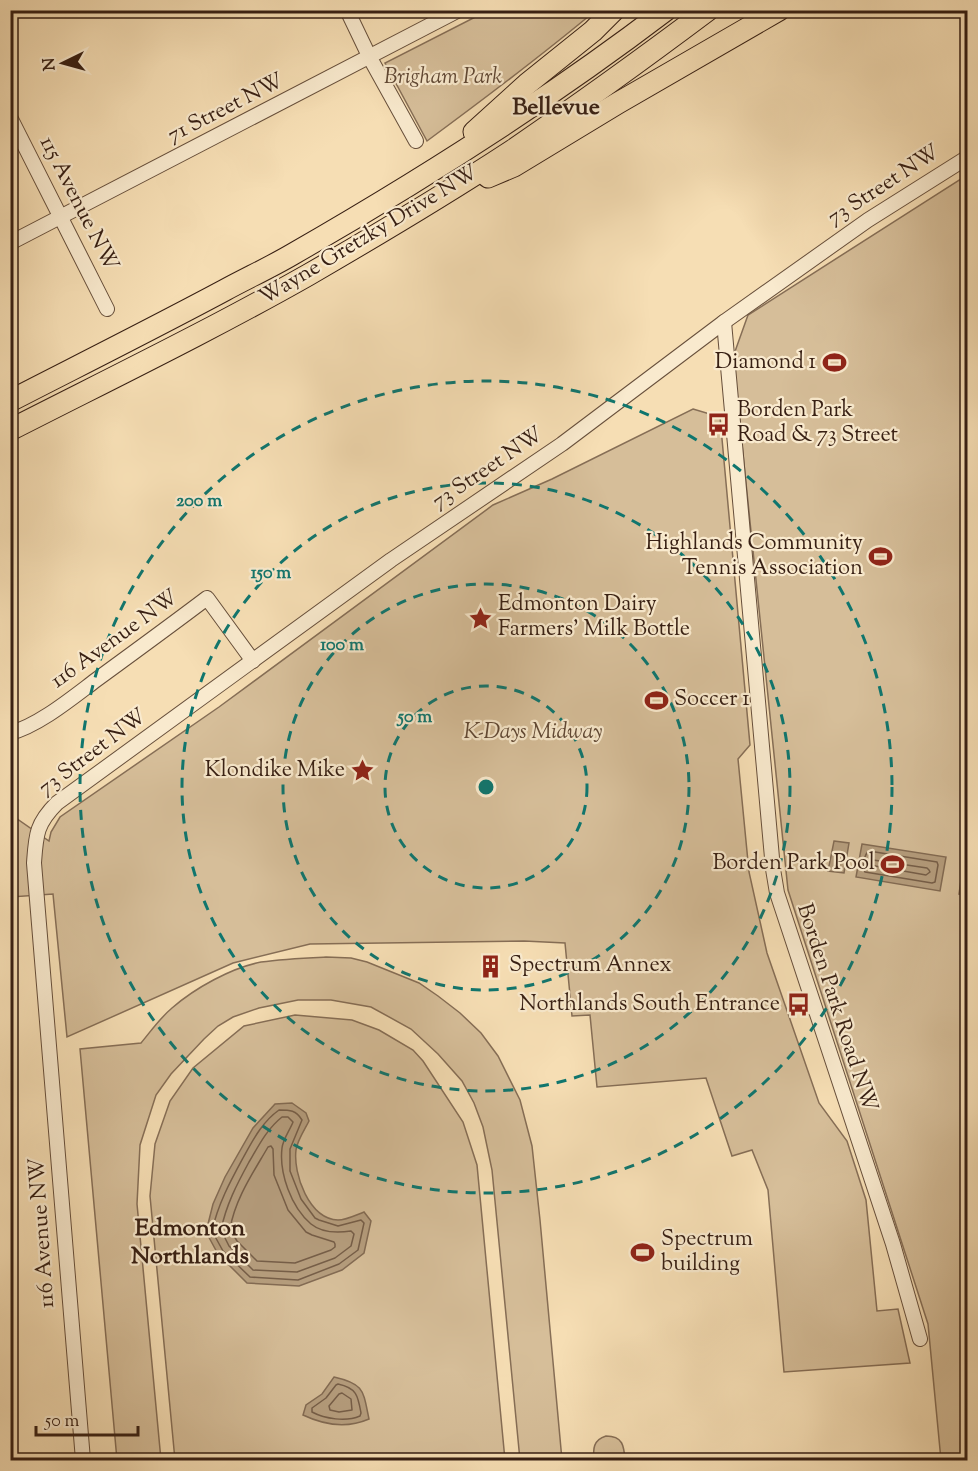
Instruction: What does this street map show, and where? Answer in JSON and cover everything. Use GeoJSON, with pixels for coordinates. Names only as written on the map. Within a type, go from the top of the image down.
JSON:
{"type":"FeatureCollection","features":[{"type":"Feature","properties":{"kind":"main road"},"geometry":{"type":"LineString","coordinates":[[423,177],[528,84],[593,31],[614,10]]}},
{"type":"Feature","properties":{"kind":"main road","name":"Wayne Gretzky Drive NW"},"geometry":{"type":"LineString","coordinates":[[10,401],[291,255],[423,177],[564,84],[666,10]]}},
{"type":"Feature","properties":{"kind":"main road","name":"Wayne Gretzky Drive NW"},"geometry":{"type":"LineString","coordinates":[[10,430],[253,305],[430,202],[513,150],[708,10]]}},
{"type":"Feature","properties":{"kind":"main road"},"geometry":{"type":"LineString","coordinates":[[430,202],[514,166],[779,10]]}},
{"type":"Feature","properties":{"kind":"street"},"geometry":{"type":"LineString","coordinates":[[347,10],[370,58],[416,141]]}},
{"type":"Feature","properties":{"kind":"street","name":"71 Street NW"},"geometry":{"type":"LineString","coordinates":[[10,243],[459,10]]}},
{"type":"Feature","properties":{"kind":"street","name":"115 Avenue NW"},"geometry":{"type":"LineString","coordinates":[[10,117],[107,309]]}},
{"type":"Feature","properties":{"kind":"street","name":"73 Street NW"},"geometry":{"type":"LineString","coordinates":[[41,824],[57,804],[391,560],[562,444],[724,322],[868,220],[968,157]]}},
{"type":"Feature","properties":{"kind":"street","name":"Borden Park Road NW"},"geometry":{"type":"LineString","coordinates":[[724,322],[772,869],[777,893],[893,1244],[920,1339]]}},
{"type":"Feature","properties":{"kind":"street","name":"116 Avenue NW"},"geometry":{"type":"LineString","coordinates":[[10,733],[23,730],[79,693],[207,598],[253,661]]}},
{"type":"Feature","properties":{"kind":"street","name":"116 Avenue NW"},"geometry":{"type":"LineString","coordinates":[[41,824],[37,835],[34,863],[83,1461]]}},
{"type":"Feature","properties":{"kind":"green space","name":"Brigham Park"},"geometry":{"type":"Polygon","coordinates":[[[487,11],[595,11],[427,141],[385,63],[487,11]]]}},
{"type":"Feature","properties":{"kind":"green space"},"geometry":{"type":"Polygon","coordinates":[[[967,175],[967,1460],[941,1460],[928,1324],[788,890],[733,357],[748,315],[967,175]]]}},
{"type":"Feature","properties":{"kind":"green space","name":"K-Days Midway"},"geometry":{"type":"Polygon","coordinates":[[[693,409],[720,417],[750,745],[738,759],[749,872],[767,953],[819,1103],[847,1141],[866,1200],[877,1311],[898,1309],[910,1363],[784,1372],[768,1190],[752,1150],[732,1156],[706,1078],[597,1087],[590,1015],[572,1016],[565,943],[524,941],[310,944],[233,963],[67,1037],[53,894],[11,897],[10,814],[49,841],[51,832],[60,817],[219,707],[493,505],[552,479],[693,409]]]}},
{"type":"Feature","properties":{"kind":"green space"},"geometry":{"type":"Polygon","coordinates":[[[326,957],[351,958],[367,962],[419,983],[438,996],[481,1033],[498,1056],[520,1100],[532,1146],[562,1460],[520,1460],[492,1170],[483,1127],[462,1081],[411,1029],[371,1007],[331,1000],[298,1000],[259,1008],[233,1017],[218,1026],[171,1074],[156,1095],[140,1145],[137,1204],[161,1460],[117,1460],[80,1049],[141,1043],[164,1016],[181,1001],[202,986],[238,969],[261,962],[326,957]]]}},
{"type":"Feature","properties":{"kind":"green space"},"geometry":{"type":"Polygon","coordinates":[[[295,1015],[352,1020],[379,1030],[413,1050],[423,1061],[463,1122],[477,1165],[505,1460],[175,1460],[150,1196],[155,1144],[170,1101],[193,1068],[244,1026],[295,1015]]]}},
{"type":"Feature","properties":{"kind":"green space"},"geometry":{"type":"Polygon","coordinates":[[[612,1436],[622,1443],[625,1460],[594,1460],[595,1445],[598,1440],[612,1436]]]}},
{"type":"Feature","properties":{"kind":"water"},"geometry":{"type":"Polygon","coordinates":[[[834,841],[849,843],[844,873],[828,871],[834,841]]]}},
{"type":"Feature","properties":{"kind":"water"},"geometry":{"type":"Polygon","coordinates":[[[862,844],[946,857],[940,891],[856,877],[862,844]]]}},
{"type":"Feature","properties":{"kind":"water"},"geometry":{"type":"Polygon","coordinates":[[[964,860],[967,861],[967,895],[959,894],[964,860]]]}},
{"type":"Feature","properties":{"kind":"water"},"geometry":{"type":"Polygon","coordinates":[[[292,1103],[306,1113],[309,1121],[296,1150],[297,1171],[305,1194],[311,1204],[328,1218],[341,1220],[364,1212],[371,1221],[364,1253],[342,1270],[299,1286],[247,1283],[218,1254],[206,1232],[213,1204],[225,1177],[253,1128],[275,1104],[292,1103]]]}},
{"type":"Feature","properties":{"kind":"water"},"geometry":{"type":"Polygon","coordinates":[[[334,1377],[352,1383],[361,1390],[369,1419],[344,1425],[319,1421],[303,1415],[306,1405],[322,1394],[334,1377]]]}},
{"type":"Feature","properties":{"kind":"place","name":"Diamond 1"},"geometry":{"type":"Point","coordinates":[834,363]}},
{"type":"Feature","properties":{"kind":"place","name":"Borden Park Road & 73 Street"},"geometry":{"type":"Point","coordinates":[719,424]}},
{"type":"Feature","properties":{"kind":"place","name":"Highlands Community Tennis Association"},"geometry":{"type":"Point","coordinates":[881,557]}},
{"type":"Feature","properties":{"kind":"place","name":"Edmonton Dairy Farmers' Milk Bottle"},"geometry":{"type":"Point","coordinates":[480,618]}},
{"type":"Feature","properties":{"kind":"place","name":"Soccer 1"},"geometry":{"type":"Point","coordinates":[656,700]}},
{"type":"Feature","properties":{"kind":"place","name":"Klondike Mike"},"geometry":{"type":"Point","coordinates":[363,771]}},
{"type":"Feature","properties":{"kind":"place","name":"Borden Park Pool"},"geometry":{"type":"Point","coordinates":[893,864]}},
{"type":"Feature","properties":{"kind":"place","name":"Spectrum Annex"},"geometry":{"type":"Point","coordinates":[491,966]}},
{"type":"Feature","properties":{"kind":"place","name":"Northlands South Entrance"},"geometry":{"type":"Point","coordinates":[798,1005]}},
{"type":"Feature","properties":{"kind":"place","name":"Spectrum building"},"geometry":{"type":"Point","coordinates":[643,1253]}},
{"type":"Feature","properties":{"kind":"district","name":"Bellevue"},"geometry":{"type":"Point","coordinates":[556,108]}},
{"type":"Feature","properties":{"kind":"district","name":"Edmonton Northlands"},"geometry":{"type":"Point","coordinates":[190,1243]}}]}
